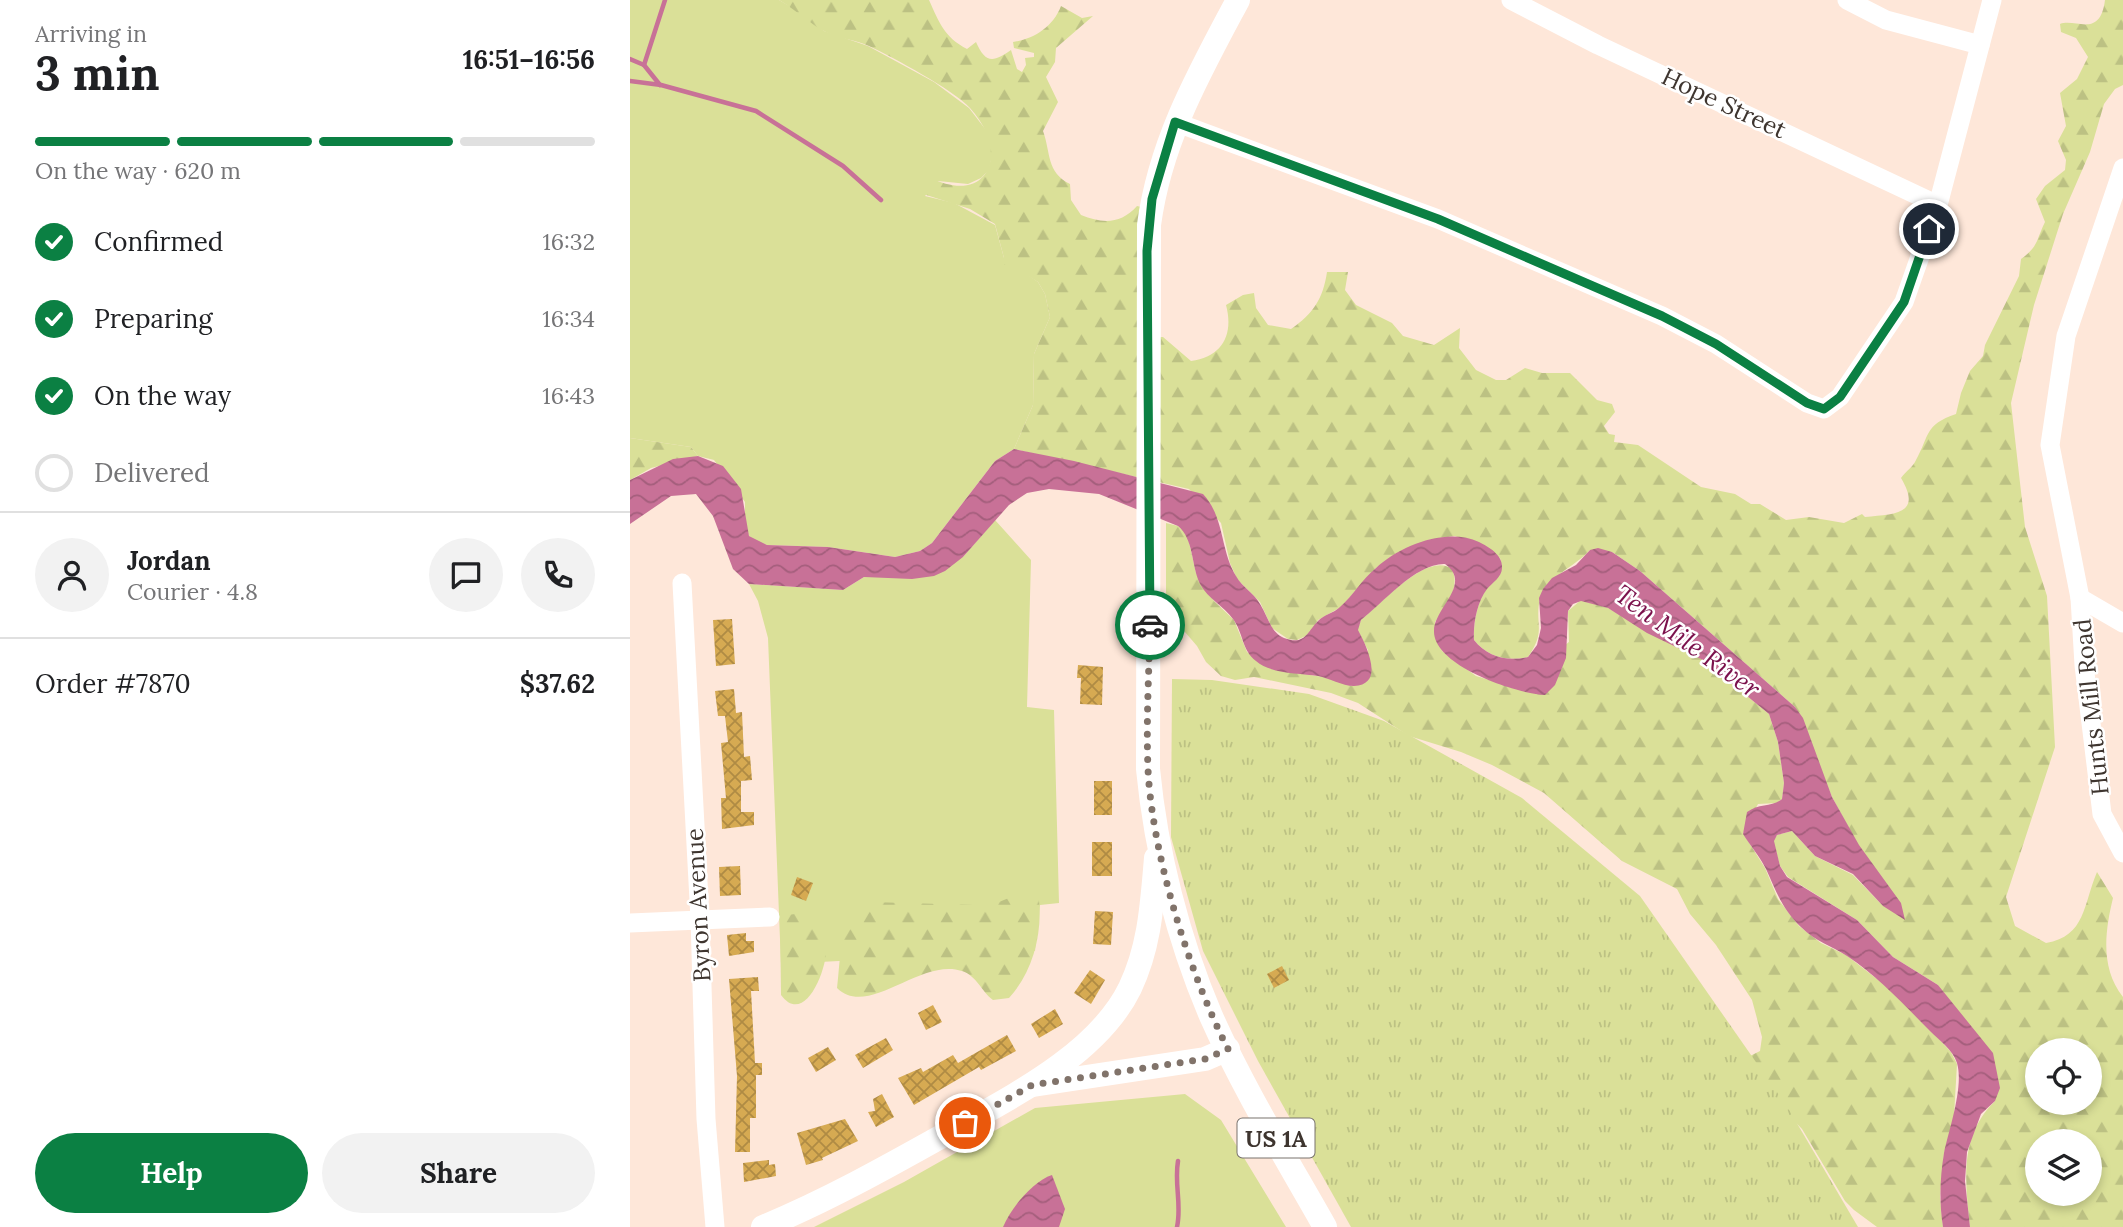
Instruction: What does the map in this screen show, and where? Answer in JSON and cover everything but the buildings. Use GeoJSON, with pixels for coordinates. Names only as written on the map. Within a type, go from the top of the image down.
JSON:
{"type":"FeatureCollection","features":[{"type":"Feature","properties":{"kind":"main road","name":"US 1A"},"geometry":{"type":"LineString","coordinates":[[1238,0],[1175,122],[1157,177],[1149,225],[1148,769],[1157,842],[1200,990],[1228,1049],[1325,1227]]}},
{"type":"Feature","properties":{"kind":"main road"},"geometry":{"type":"LineString","coordinates":[[763,1227],[877,1173],[1032,1085],[1080,1047],[1110,1018],[1129,990],[1150,932],[1157,842]]}},
{"type":"Feature","properties":{"kind":"main road"},"geometry":{"type":"LineString","coordinates":[[1032,1085],[1205,1059],[1228,1049]]}},
{"type":"Feature","properties":{"kind":"street","name":"Hope Street"},"geometry":{"type":"LineString","coordinates":[[1511,0],[1938,205]]}},
{"type":"Feature","properties":{"kind":"street"},"geometry":{"type":"LineString","coordinates":[[1847,0],[1885,20],[1980,45]]}},
{"type":"Feature","properties":{"kind":"street"},"geometry":{"type":"LineString","coordinates":[[1175,122],[1438,219],[1662,316],[1716,344],[1807,403],[1824,409],[1840,397],[1904,302],[1938,205],[1992,0]]}},
{"type":"Feature","properties":{"kind":"street","name":"Hunts Mill Road"},"geometry":{"type":"LineString","coordinates":[[2123,168],[2066,336],[2051,419],[2050,445],[2080,598],[2084,665],[2102,814],[2123,853]]}},
{"type":"Feature","properties":{"kind":"street","name":"Byron Avenue"},"geometry":{"type":"LineString","coordinates":[[682,583],[700,919],[706,1119],[715,1227]]}},
{"type":"Feature","properties":{"kind":"street","name":"Hunts Mill Road"},"geometry":{"type":"LineString","coordinates":[[2080,598],[2123,623]]}},
{"type":"Feature","properties":{"kind":"street"},"geometry":{"type":"LineString","coordinates":[[630,923],[770,917]]}},
{"type":"Feature","properties":{"kind":"green space"},"geometry":{"type":"Polygon","coordinates":[[[630,0],[779,0],[824,31],[868,46],[934,82],[969,108],[989,134],[993,150],[989,170],[981,178],[968,184],[938,181],[925,196],[954,203],[995,225],[1004,258],[1038,282],[1045,294],[1050,317],[1034,354],[1033,405],[1014,449],[995,461],[932,543],[920,551],[895,557],[828,547],[767,545],[756,541],[749,536],[745,526],[745,502],[714,460],[698,456],[691,447],[630,438],[630,0]]]}},
{"type":"Feature","properties":{"kind":"green space"},"geometry":{"type":"Polygon","coordinates":[[[779,0],[929,0],[943,28],[959,44],[967,49],[976,42],[983,54],[990,59],[1011,50],[1017,69],[1022,72],[1026,65],[1025,58],[1034,57],[1034,53],[1014,48],[1013,42],[1042,31],[1053,20],[1061,6],[1082,18],[1093,16],[1056,48],[1055,62],[1046,77],[1058,102],[1043,131],[1050,161],[1057,174],[1070,184],[1071,200],[1081,215],[1111,221],[1125,216],[1137,206],[1154,210],[1152,337],[1163,337],[1191,361],[1211,355],[1223,343],[1228,326],[1226,305],[1243,295],[1254,293],[1256,308],[1268,325],[1291,329],[1316,305],[1327,272],[1348,272],[1345,290],[1356,305],[1392,323],[1403,336],[1434,345],[1460,328],[1459,348],[1476,370],[1496,380],[1506,380],[1525,368],[1542,373],[1570,373],[1597,400],[1612,404],[1615,412],[1604,426],[1609,434],[1615,435],[1614,442],[1638,445],[1701,487],[1735,494],[1751,504],[1760,504],[1786,520],[1809,517],[1844,523],[1862,514],[1865,517],[1886,515],[1907,506],[1909,499],[1901,478],[1915,462],[1933,427],[1956,414],[1970,371],[1983,356],[1985,345],[2019,276],[2021,259],[2034,246],[2045,222],[2036,199],[2045,186],[2065,170],[2066,160],[2058,141],[2066,126],[2060,93],[2077,79],[2088,57],[2076,38],[2061,32],[2060,24],[2093,23],[2102,12],[2105,0],[2123,0],[2123,85],[2115,89],[2104,104],[2090,152],[2063,214],[2034,305],[2011,403],[2025,527],[2047,596],[2055,747],[2006,897],[2015,926],[2046,943],[2069,934],[2076,926],[2097,872],[2113,898],[2106,949],[2111,974],[2123,997],[2123,1227],[1970,1227],[1966,1176],[1970,1144],[1983,1115],[1995,1101],[1938,985],[1893,957],[1857,920],[1788,877],[1780,866],[1773,841],[1777,835],[1792,831],[1815,856],[1853,875],[1883,906],[1858,845],[1832,797],[1795,707],[1640,571],[1612,552],[1590,550],[1554,579],[1543,592],[1539,608],[1539,633],[1528,657],[1498,657],[1485,651],[1474,640],[1478,608],[1485,591],[1500,572],[1500,558],[1455,536],[1428,540],[1394,555],[1376,568],[1341,607],[1318,620],[1310,634],[1297,640],[1288,639],[1272,628],[1260,602],[1237,579],[1230,563],[1221,523],[1189,489],[1014,449],[1033,405],[1034,354],[1050,317],[1045,294],[1038,282],[1012,266],[1001,264],[1004,258],[995,224],[970,209],[920,193],[929,177],[949,185],[966,185],[979,180],[987,171],[991,158],[983,125],[962,100],[937,83],[869,46],[822,30],[779,0]]]}},
{"type":"Feature","properties":{"kind":"green space"},"geometry":{"type":"Polygon","coordinates":[[[630,438],[691,447],[698,456],[651,468],[630,480],[630,438]]]}},
{"type":"Feature","properties":{"kind":"green space"},"geometry":{"type":"Polygon","coordinates":[[[995,520],[1031,560],[1027,707],[1054,710],[1059,903],[1040,905],[1035,951],[781,964],[768,638],[758,601],[749,584],[843,590],[864,577],[963,557],[995,520]]]}},
{"type":"Feature","properties":{"kind":"green space"},"geometry":{"type":"Polygon","coordinates":[[[1166,523],[1178,526],[1187,533],[1196,573],[1214,601],[1234,620],[1247,652],[1272,669],[1323,677],[1352,686],[1368,650],[1357,630],[1361,620],[1417,573],[1442,565],[1452,569],[1455,583],[1451,597],[1435,622],[1442,651],[1476,676],[1512,687],[1569,642],[1568,611],[1581,600],[1608,608],[1703,660],[1769,714],[1778,742],[1784,783],[1782,799],[1777,803],[1758,804],[1743,833],[1765,868],[1778,899],[1799,926],[1821,943],[1846,955],[1899,996],[1951,1052],[1957,1064],[1954,1116],[1944,1154],[1940,1197],[1943,1227],[1877,1227],[1845,1201],[1802,1129],[1738,1062],[1760,1051],[1762,1037],[1752,1000],[1716,945],[1690,914],[1677,889],[1622,861],[1544,793],[1492,765],[1409,736],[1358,703],[1331,693],[1254,677],[1235,680],[1221,676],[1206,662],[1197,646],[1166,610],[1166,523]]]}},
{"type":"Feature","properties":{"kind":"green space"},"geometry":{"type":"Polygon","coordinates":[[[1172,679],[1212,680],[1309,694],[1384,721],[1522,798],[1640,896],[1788,1108],[1858,1227],[1351,1227],[1258,1061],[1203,951],[1171,837],[1172,679]]]}},
{"type":"Feature","properties":{"kind":"green space"},"geometry":{"type":"Polygon","coordinates":[[[1028,890],[1038,893],[1038,935],[1031,962],[1009,998],[993,1000],[967,973],[946,969],[930,972],[879,993],[864,996],[850,996],[837,988],[847,927],[852,916],[870,902],[975,905],[999,902],[1028,890]]]}},
{"type":"Feature","properties":{"kind":"green space"},"geometry":{"type":"Polygon","coordinates":[[[795,914],[814,921],[825,937],[827,950],[821,976],[815,988],[808,998],[799,1004],[790,1003],[781,995],[780,916],[795,914]]]}},
{"type":"Feature","properties":{"kind":"green space"},"geometry":{"type":"Polygon","coordinates":[[[1185,1094],[1221,1120],[1286,1227],[814,1227],[904,1182],[1035,1108],[1185,1094]]]}},
{"type":"Feature","properties":{"kind":"water","name":"Ten Mile River"},"geometry":{"type":"Polygon","coordinates":[[[1014,449],[1074,461],[1203,494],[1215,513],[1227,556],[1236,576],[1257,600],[1275,632],[1291,640],[1305,637],[1320,619],[1338,609],[1371,572],[1386,560],[1411,546],[1439,538],[1453,536],[1479,542],[1498,555],[1502,563],[1500,574],[1487,589],[1478,607],[1474,640],[1485,651],[1498,657],[1528,657],[1537,645],[1541,628],[1539,598],[1543,589],[1552,578],[1576,565],[1590,550],[1598,548],[1612,552],[1640,571],[1795,707],[1803,718],[1832,797],[1859,845],[1901,903],[1905,920],[1883,906],[1853,874],[1815,856],[1792,831],[1777,835],[1774,841],[1780,866],[1787,877],[1857,920],[1893,957],[1938,985],[1993,1053],[2000,1088],[1995,1101],[1981,1114],[1967,1152],[1965,1181],[1970,1227],[1943,1227],[1942,1218],[1940,1190],[1944,1153],[1959,1084],[1955,1058],[1870,973],[1807,933],[1795,921],[1764,865],[1743,834],[1747,812],[1782,799],[1784,783],[1778,742],[1769,714],[1703,660],[1647,633],[1608,608],[1581,601],[1573,604],[1568,611],[1566,658],[1555,685],[1545,695],[1516,690],[1461,666],[1437,644],[1434,631],[1436,622],[1454,588],[1455,580],[1453,572],[1445,564],[1434,565],[1400,585],[1361,620],[1358,630],[1369,654],[1371,672],[1364,684],[1349,686],[1318,676],[1277,671],[1256,661],[1248,652],[1233,619],[1200,584],[1190,545],[1183,531],[1178,526],[1099,494],[1049,489],[1027,493],[1009,505],[963,557],[945,571],[934,576],[912,579],[864,577],[843,590],[749,584],[733,569],[713,516],[696,494],[671,496],[630,524],[630,480],[673,459],[698,456],[723,466],[741,489],[749,536],[767,545],[828,547],[895,557],[920,551],[932,543],[995,461],[1014,449]]]}},
{"type":"Feature","properties":{"kind":"water"},"geometry":{"type":"Polygon","coordinates":[[[1052,1175],[1065,1209],[1059,1227],[1003,1227],[1023,1196],[1037,1183],[1052,1175]]]}},
{"type":"Feature","properties":{"kind":"waterway"},"geometry":{"type":"LineString","coordinates":[[644,65],[665,0]]}},
{"type":"Feature","properties":{"kind":"waterway"},"geometry":{"type":"LineString","coordinates":[[630,59],[644,65],[660,85]]}},
{"type":"Feature","properties":{"kind":"waterway"},"geometry":{"type":"LineString","coordinates":[[630,81],[661,85],[756,111],[843,166],[881,200]]}},
{"type":"Feature","properties":{"kind":"waterway"},"geometry":{"type":"LineString","coordinates":[[1177,1227],[1178,1161]]}},
{"type":"Feature","properties":{"kind":"way so far"},"geometry":{"type":"LineString","coordinates":[[965,1123],[1032,1085],[1205,1059],[1228,1049],[1200,990],[1157,842],[1148,769],[1150,625]]}},
{"type":"Feature","properties":{"kind":"route"},"geometry":{"type":"LineString","coordinates":[[1150,625],[1147,251],[1152,199],[1175,122],[1304,172],[1438,219],[1662,316],[1716,344],[1807,403],[1824,409],[1840,397],[1904,302],[1929,229]]}}]}
